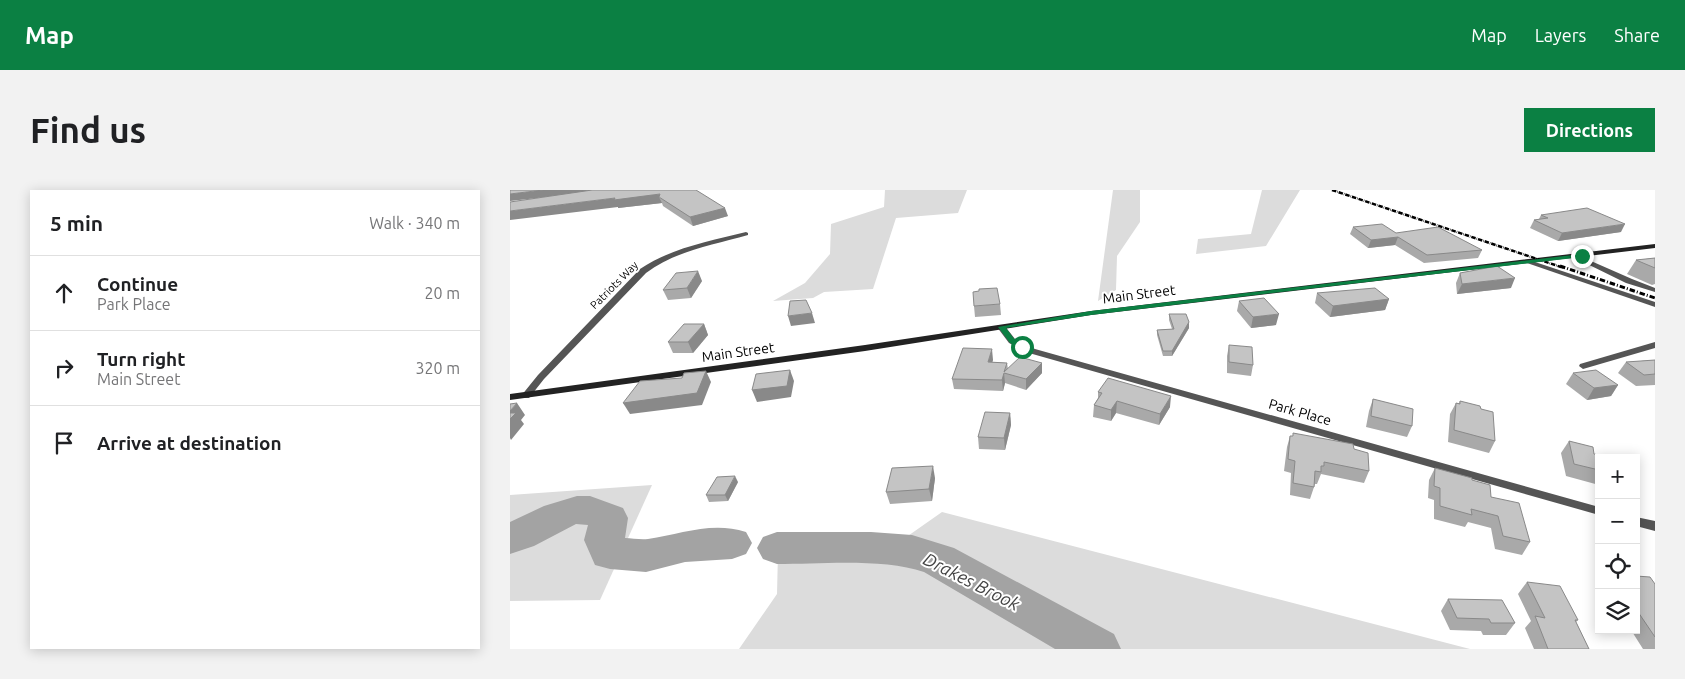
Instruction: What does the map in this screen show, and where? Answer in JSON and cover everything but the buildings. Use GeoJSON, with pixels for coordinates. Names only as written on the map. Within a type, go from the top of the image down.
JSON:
{"type":"FeatureCollection","features":[{"type":"Feature","properties":{"kind":"street","name":"Patriots Way"},"geometry":{"type":"LineString","coordinates":[[526,396],[541,377],[648,267],[678,252],[746,234]]}},
{"type":"Feature","properties":{"kind":"street","name":"Main Street"},"geometry":{"type":"LineString","coordinates":[[510,397],[1091,313],[1655,246]]}},
{"type":"Feature","properties":{"kind":"street"},"geometry":{"type":"LineString","coordinates":[[1575,256],[1628,281],[1655,290]]}},
{"type":"Feature","properties":{"kind":"street"},"geometry":{"type":"LineString","coordinates":[[1529,262],[1655,305]]}},
{"type":"Feature","properties":{"kind":"street","name":"Park Place"},"geometry":{"type":"LineString","coordinates":[[1001,327],[1012,341],[1032,351],[1595,510]]}},
{"type":"Feature","properties":{"kind":"street"},"geometry":{"type":"LineString","coordinates":[[1584,366],[1655,345]]}},
{"type":"Feature","properties":{"kind":"street"},"geometry":{"type":"LineString","coordinates":[[1640,522],[1655,526]]}},
{"type":"Feature","properties":{"kind":"shaded area"},"geometry":{"type":"Polygon","coordinates":[[[885,190],[967,190],[958,213],[896,218],[873,289],[824,292],[813,298],[773,301],[805,283],[830,254],[831,224],[884,207],[885,190]]]}},
{"type":"Feature","properties":{"kind":"shaded area"},"geometry":{"type":"Polygon","coordinates":[[[1113,190],[1140,190],[1140,222],[1117,256],[1116,290],[1098,301],[1113,190]]]}},
{"type":"Feature","properties":{"kind":"shaded area"},"geometry":{"type":"Polygon","coordinates":[[[1262,190],[1300,190],[1266,246],[1196,254],[1198,239],[1251,234],[1262,190]]]}},
{"type":"Feature","properties":{"kind":"shaded area"},"geometry":{"type":"Polygon","coordinates":[[[652,485],[600,600],[510,601],[510,495],[652,485]]]}},
{"type":"Feature","properties":{"kind":"shaded area"},"geometry":{"type":"Polygon","coordinates":[[[942,512],[1470,649],[739,649],[777,594],[778,552],[885,552],[942,512]]]}},
{"type":"Feature","properties":{"kind":"waterway","name":"Drakes Brook"},"geometry":{"type":"LineString","coordinates":[[510,538],[568,512],[587,510],[609,518],[604,540],[610,553],[646,556],[685,546],[732,543]]}},
{"type":"Feature","properties":{"kind":"waterway","name":"Drakes Brook"},"geometry":{"type":"LineString","coordinates":[[777,548],[871,548],[912,551],[939,560],[1097,649]]}},
{"type":"Feature","properties":{"kind":"railway"},"geometry":{"type":"LineString","coordinates":[[1332,190],[1564,268]]}},
{"type":"Feature","properties":{"kind":"railway"},"geometry":{"type":"LineString","coordinates":[[1560,266],[1655,298]]}},
{"type":"Feature","properties":{"kind":"route"},"geometry":{"type":"LineString","coordinates":[[1022,347],[1012,341],[1001,327],[1091,313],[1582,256]]}}]}
